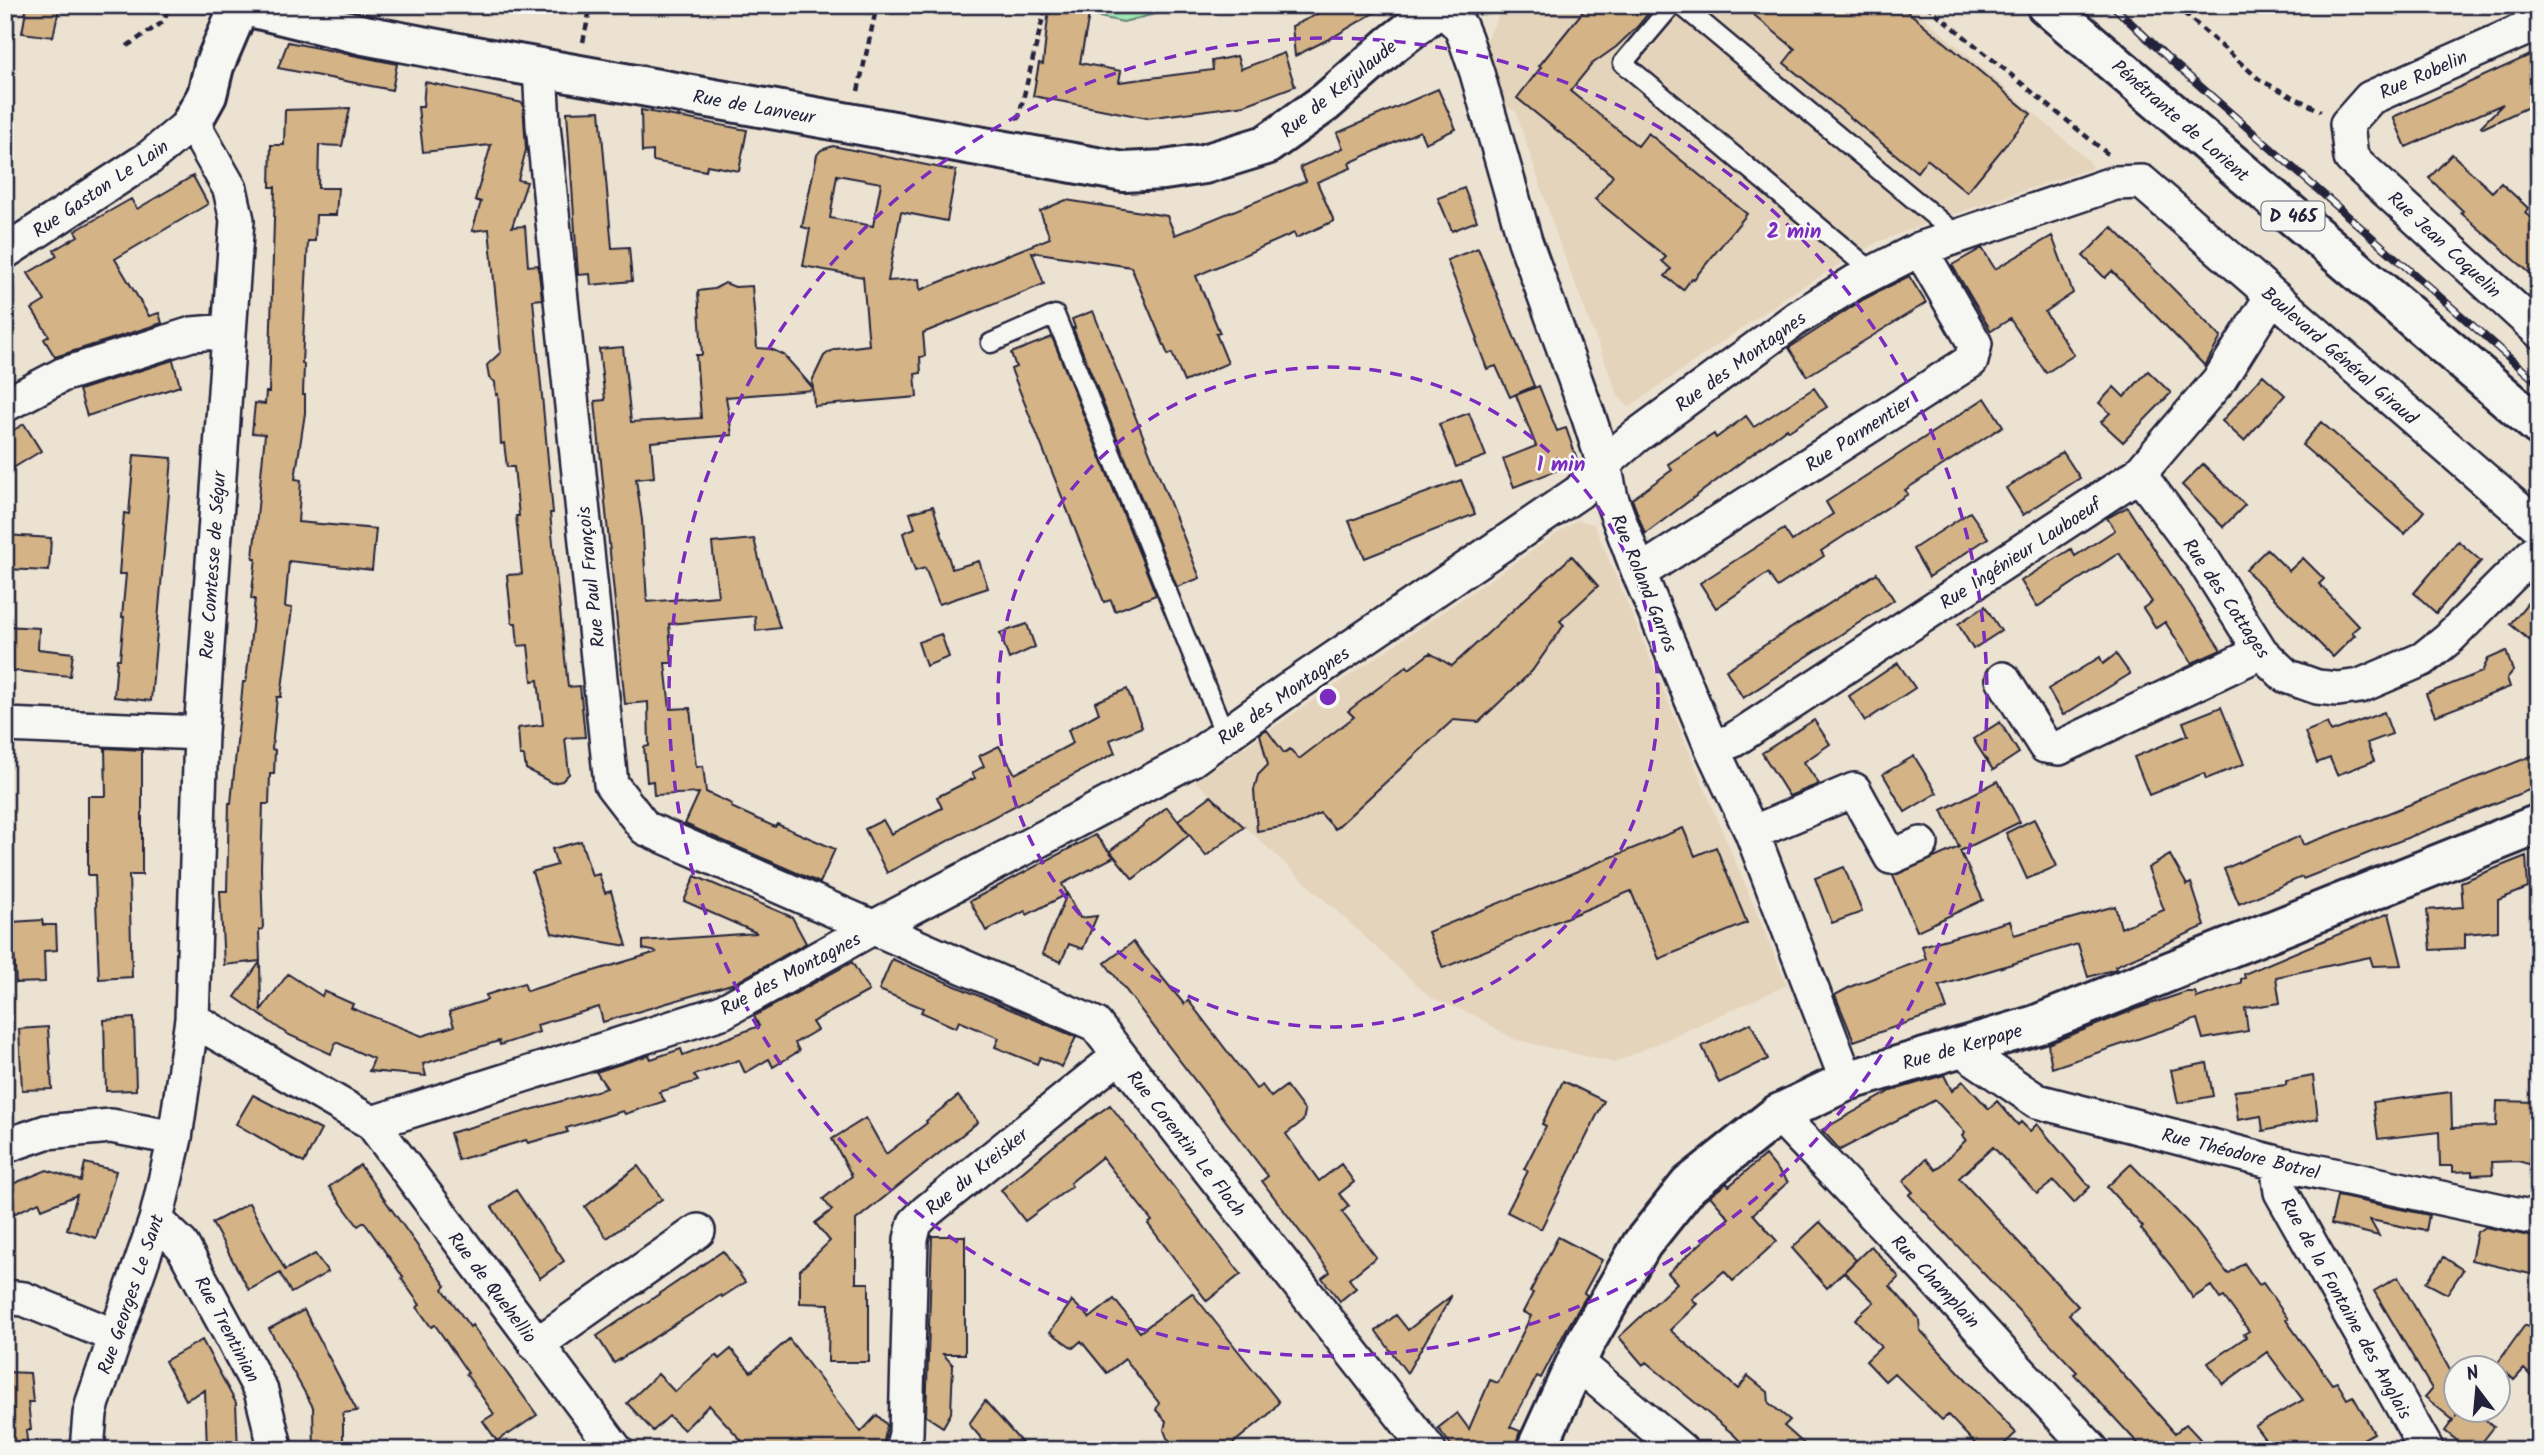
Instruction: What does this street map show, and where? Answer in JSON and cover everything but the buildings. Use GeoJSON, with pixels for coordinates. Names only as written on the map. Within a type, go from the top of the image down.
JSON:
{"type":"FeatureCollection","features":[{"type":"Feature","properties":{"kind":"street","name":"Rue de Lanveur"},"geometry":{"type":"LineString","coordinates":[[241,5],[364,35],[1124,172],[1204,164],[1266,145]]}},
{"type":"Feature","properties":{"kind":"street","name":"Rue Gaston Le Lain"},"geometry":{"type":"LineString","coordinates":[[9,242],[149,158],[192,122],[207,95],[214,66],[241,5]]}},
{"type":"Feature","properties":{"kind":"street","name":"Pénétrante de Lorient"},"geometry":{"type":"LineString","coordinates":[[2046,5],[2539,426]]}},
{"type":"Feature","properties":{"kind":"street","name":"Rue Roland Garros"},"geometry":{"type":"LineString","coordinates":[[1441,7],[1460,26],[1477,73],[1525,241],[1589,418],[1604,464],[1611,498],[1639,573],[1711,747],[1752,833],[1847,1081]]}},
{"type":"Feature","properties":{"kind":"street","name":"Rue de Kerjulaude"},"geometry":{"type":"LineString","coordinates":[[1266,145],[1326,102],[1391,45],[1441,7]]}},
{"type":"Feature","properties":{"kind":"street","name":"Rue Robelin"},"geometry":{"type":"LineString","coordinates":[[2347,124],[2370,98],[2539,23]]}},
{"type":"Feature","properties":{"kind":"street","name":"Rue Paul François"},"geometry":{"type":"LineString","coordinates":[[540,67],[543,125],[611,784],[645,828],[874,928]]}},
{"type":"Feature","properties":{"kind":"street","name":"Rue Comtesse de Ségur"},"geometry":{"type":"LineString","coordinates":[[175,1138],[192,1019],[201,733],[237,220],[230,189],[192,122]]}},
{"type":"Feature","properties":{"kind":"street","name":"Rue Jean Coquelin"},"geometry":{"type":"LineString","coordinates":[[2347,124],[2351,158],[2539,331]]}},
{"type":"Feature","properties":{"kind":"street","name":"Rue des Montagnes"},"geometry":{"type":"LineString","coordinates":[[372,1123],[722,1012],[1191,760],[1287,690],[1579,492],[1604,464],[1635,437],[1797,318],[1874,272],[1920,249],[2115,183],[2142,182]]}},
{"type":"Feature","properties":{"kind":"street","name":"Boulevard Général Giraud"},"geometry":{"type":"LineString","coordinates":[[2142,182],[2539,527]]}},
{"type":"Feature","properties":{"kind":"street","name":"Rue Parmentier"},"geometry":{"type":"LineString","coordinates":[[1639,573],[1971,361],[1975,344],[1920,249]]}},
{"type":"Feature","properties":{"kind":"street","name":"Rue Ingénieur Lauboeuf"},"geometry":{"type":"LineString","coordinates":[[1711,747],[1732,741],[2139,474],[2220,379],[2272,296]]}},
{"type":"Feature","properties":{"kind":"street"},"geometry":{"type":"LineString","coordinates":[[5,405],[62,375],[191,334],[229,331]]}},
{"type":"Feature","properties":{"kind":"street","name":"Rue des Cottages"},"geometry":{"type":"LineString","coordinates":[[2139,474],[2204,561],[2261,652],[2286,676],[2317,687],[2338,689],[2360,686],[2423,659],[2449,638],[2539,548]]}},
{"type":"Feature","properties":{"kind":"street"},"geometry":{"type":"LineString","coordinates":[[2003,679],[2045,746],[2059,748],[2261,652]]}},
{"type":"Feature","properties":{"kind":"street"},"geometry":{"type":"LineString","coordinates":[[5,725],[201,733]]}},
{"type":"Feature","properties":{"kind":"street"},"geometry":{"type":"LineString","coordinates":[[1752,833],[1854,790],[1891,857],[1921,845]]}},
{"type":"Feature","properties":{"kind":"street","name":"Rue de Kerpape"},"geometry":{"type":"LineString","coordinates":[[1536,1450],[1585,1343],[1642,1244],[1689,1185],[1778,1114],[1847,1081],[1964,1044],[2036,1025],[2539,824]]}},
{"type":"Feature","properties":{"kind":"street","name":"Rue Corentin Le Floch"},"geometry":{"type":"LineString","coordinates":[[874,928],[1095,1024],[1429,1450]]}},
{"type":"Feature","properties":{"kind":"street"},"geometry":{"type":"LineString","coordinates":[[192,1019],[372,1123]]}},
{"type":"Feature","properties":{"kind":"street","name":"Rue Théodore Botrel"},"geometry":{"type":"LineString","coordinates":[[1964,1044],[1970,1056],[2038,1101],[2277,1163],[2539,1219]]}},
{"type":"Feature","properties":{"kind":"street","name":"Rue du Kreisker"},"geometry":{"type":"LineString","coordinates":[[902,1450],[906,1434],[911,1239],[915,1223],[1119,1056]]}},
{"type":"Feature","properties":{"kind":"street","name":"Rue Champlain"},"geometry":{"type":"LineString","coordinates":[[1778,1114],[2092,1450]]}},
{"type":"Feature","properties":{"kind":"street","name":"Rue de Quehellio"},"geometry":{"type":"LineString","coordinates":[[372,1123],[616,1450]]}},
{"type":"Feature","properties":{"kind":"street"},"geometry":{"type":"LineString","coordinates":[[5,1146],[46,1132],[111,1126],[175,1138]]}},
{"type":"Feature","properties":{"kind":"street","name":"Rue Georges Le Sant"},"geometry":{"type":"LineString","coordinates":[[87,1450],[90,1414],[156,1220],[175,1138]]}},
{"type":"Feature","properties":{"kind":"street","name":"Rue de la Fontaine des Anglais"},"geometry":{"type":"LineString","coordinates":[[2277,1163],[2281,1192],[2427,1450]]}},
{"type":"Feature","properties":{"kind":"street","name":"Rue Trentinian"},"geometry":{"type":"LineString","coordinates":[[156,1220],[182,1245],[261,1391],[276,1450]]}},
{"type":"Feature","properties":{"kind":"street"},"geometry":{"type":"LineString","coordinates":[[536,1345],[698,1231]]}},
{"type":"Feature","properties":{"kind":"street"},"geometry":{"type":"LineString","coordinates":[[5,1297],[24,1299],[115,1336]]}},
{"type":"Feature","properties":{"kind":"street"},"geometry":{"type":"LineString","coordinates":[[1575,1365],[1596,1378],[1681,1450]]}},
{"type":"Feature","properties":{"kind":"lane"},"geometry":{"type":"LineString","coordinates":[[1672,5],[1623,63],[1874,272]]}},
{"type":"Feature","properties":{"kind":"lane"},"geometry":{"type":"LineString","coordinates":[[1681,5],[1958,236]]}},
{"type":"Feature","properties":{"kind":"lane"},"geometry":{"type":"LineString","coordinates":[[991,343],[1055,315],[1226,734]]}},
{"type":"Feature","properties":{"kind":"path"},"geometry":{"type":"LineString","coordinates":[[127,46],[163,22],[170,5]]}},
{"type":"Feature","properties":{"kind":"path"},"geometry":{"type":"LineString","coordinates":[[582,48],[591,5]]}},
{"type":"Feature","properties":{"kind":"path"},"geometry":{"type":"LineString","coordinates":[[858,91],[877,5]]}},
{"type":"Feature","properties":{"kind":"path"},"geometry":{"type":"LineString","coordinates":[[1017,125],[1046,5]]}},
{"type":"Feature","properties":{"kind":"path"},"geometry":{"type":"LineString","coordinates":[[1926,5],[2142,182]]}},
{"type":"Feature","properties":{"kind":"path"},"geometry":{"type":"LineString","coordinates":[[2175,5],[2260,80],[2347,124]]}},
{"type":"Feature","properties":{"kind":"path"},"geometry":{"type":"LineString","coordinates":[[5,299],[13,313]]}},
{"type":"Feature","properties":{"kind":"shaded area"},"geometry":{"type":"Polygon","coordinates":[[[1504,5],[1910,5],[2090,162],[2092,168],[1878,242],[1789,295],[1629,407],[1618,396],[1559,242],[1516,112],[1506,106],[1485,43],[1504,5]]]}},
{"type":"Feature","properties":{"kind":"shaded area"},"geometry":{"type":"Polygon","coordinates":[[[1577,520],[1594,524],[1787,985],[1614,1063],[1513,1039],[1474,1015],[1431,998],[1195,781],[1577,520]]]}},
{"type":"Feature","properties":{"kind":"green space"},"geometry":{"type":"Polygon","coordinates":[[[1042,5],[1179,5],[1123,22],[1042,5]]]}},
{"type":"Feature","properties":{"kind":"railway"},"geometry":{"type":"LineString","coordinates":[[2112,5],[2167,57],[2539,384]]}}]}
